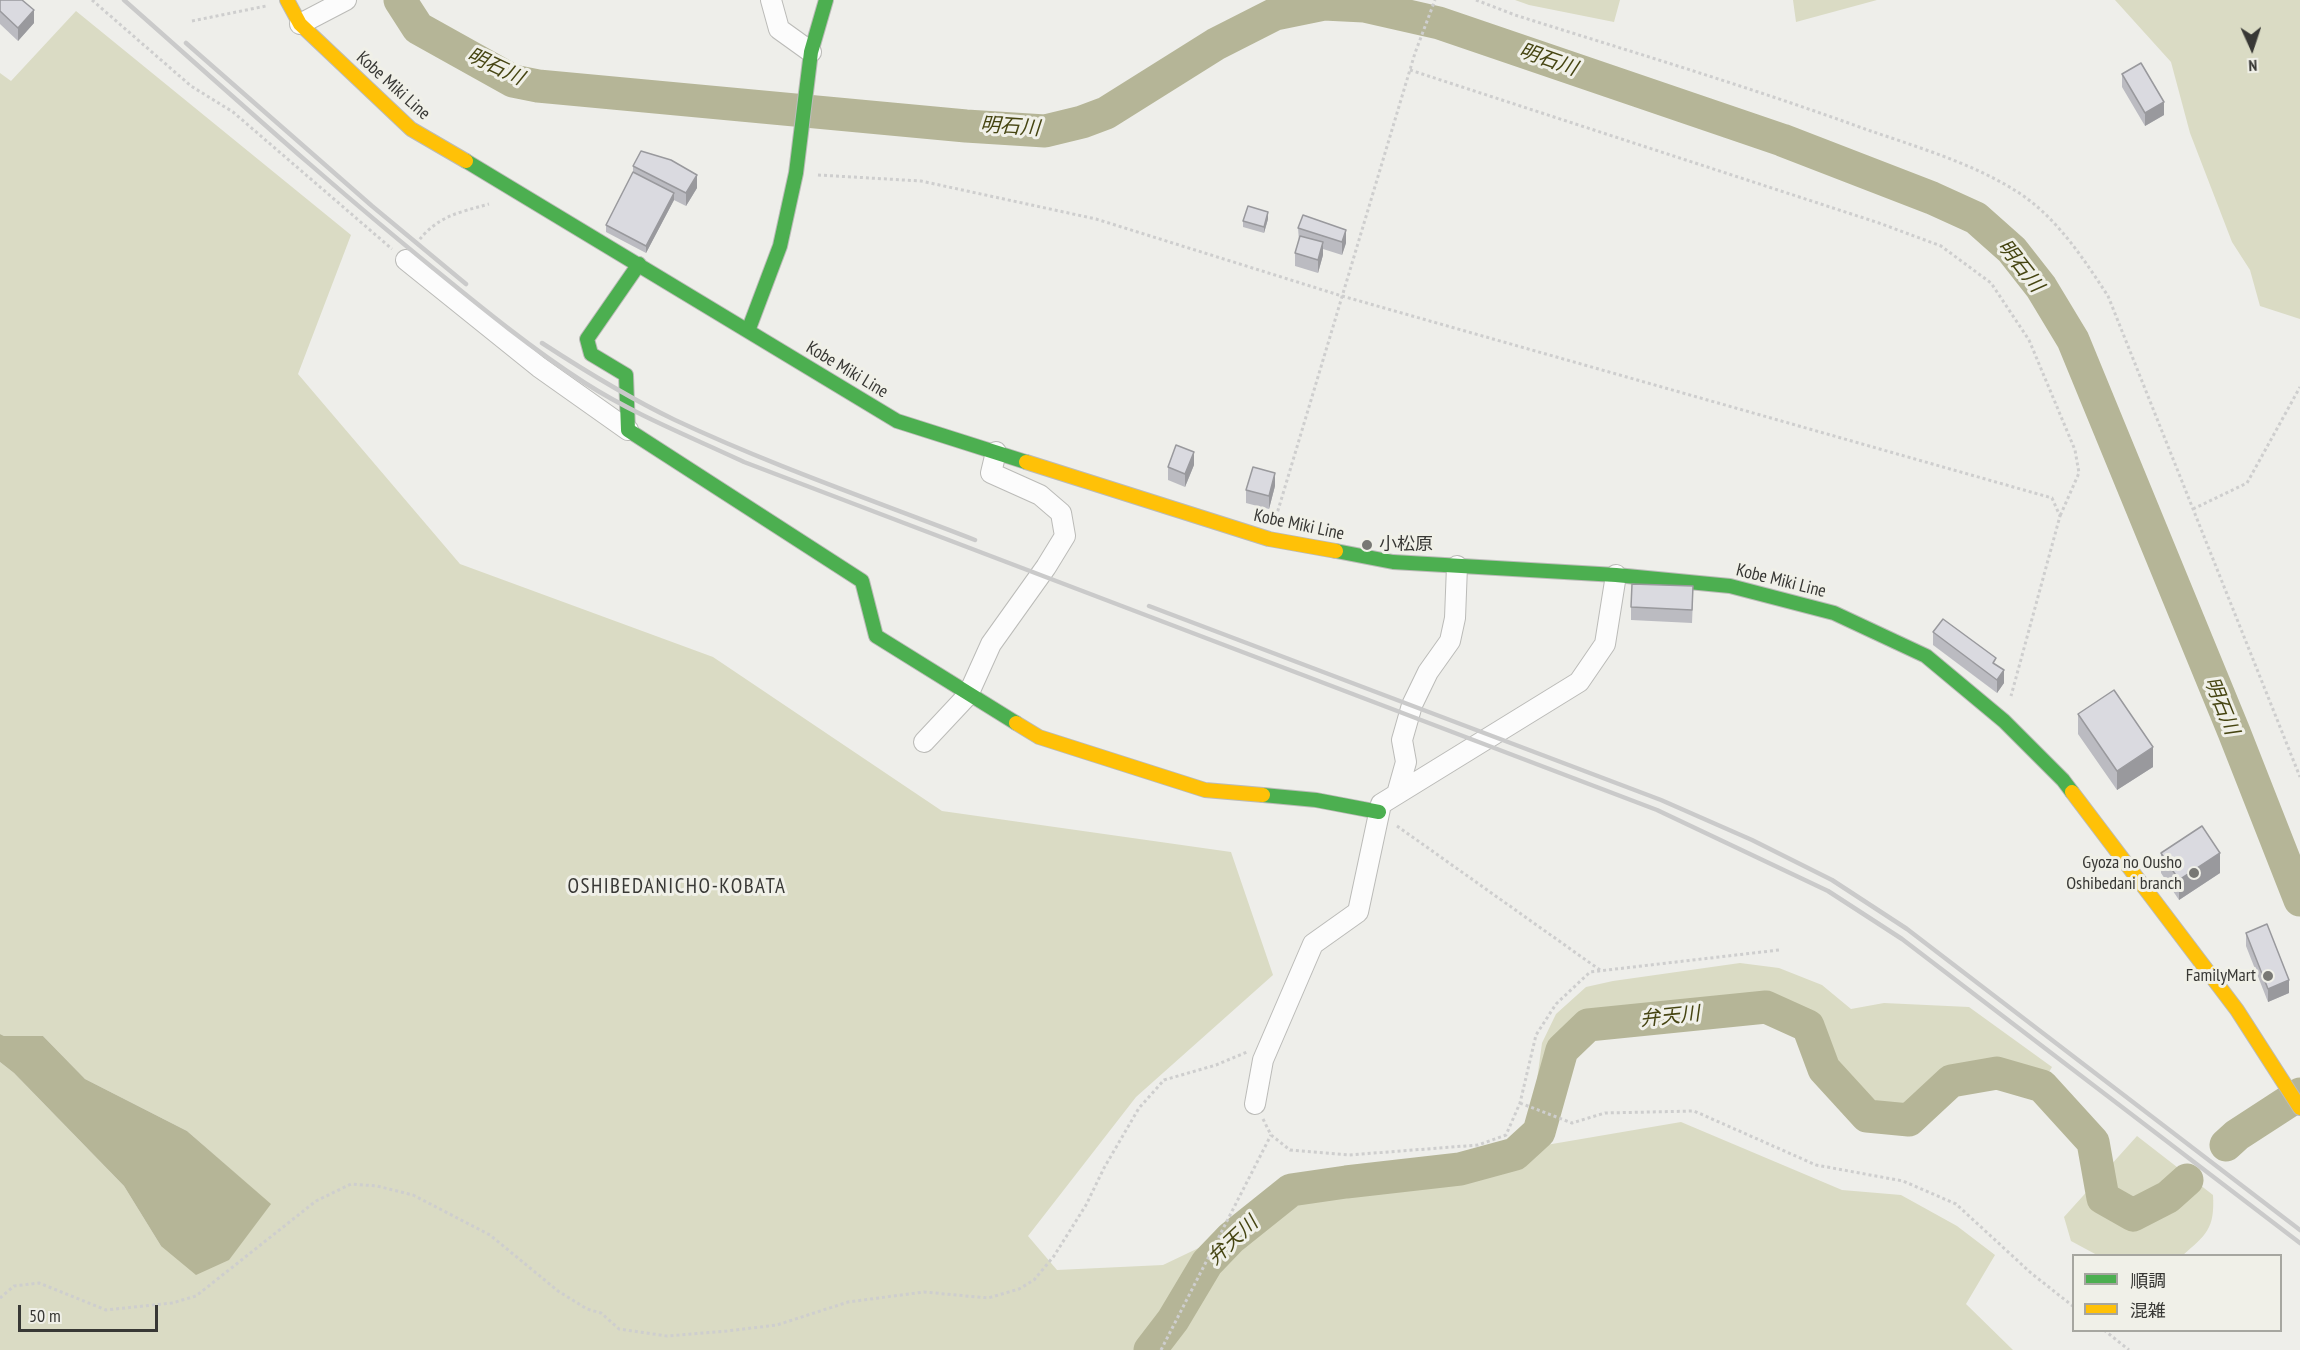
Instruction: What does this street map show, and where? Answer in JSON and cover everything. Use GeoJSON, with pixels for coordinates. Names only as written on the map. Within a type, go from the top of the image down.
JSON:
{"type":"FeatureCollection","features":[{"type":"Feature","properties":{"kind":"main road"},"geometry":{"type":"LineString","coordinates":[[748,331],[780,246],[796,173],[811,51],[826,0]]}},
{"type":"Feature","properties":{"kind":"main road","name":"Kobe Miki Line"},"geometry":{"type":"LineString","coordinates":[[288,1],[300,24],[411,129],[897,421],[1269,539],[1393,562],[1616,575],[1730,586],[1834,613],[1926,656],[2004,721],[2063,780],[2237,1011],[2300,1108]]}},
{"type":"Feature","properties":{"kind":"main road"},"geometry":{"type":"LineString","coordinates":[[639,264],[587,339],[591,354],[626,375],[628,430],[862,581],[876,636],[968,695],[1040,737],[1205,790],[1316,800],[1379,812]]}},
{"type":"Feature","properties":{"kind":"street"},"geometry":{"type":"LineString","coordinates":[[300,24],[346,0]]}},
{"type":"Feature","properties":{"kind":"street"},"geometry":{"type":"LineString","coordinates":[[771,0],[779,29],[811,51]]}},
{"type":"Feature","properties":{"kind":"street"},"geometry":{"type":"LineString","coordinates":[[406,260],[539,367],[628,430]]}},
{"type":"Feature","properties":{"kind":"street"},"geometry":{"type":"LineString","coordinates":[[924,742],[968,695],[991,644],[1065,536],[1061,513],[1040,495],[991,473],[996,452]]}},
{"type":"Feature","properties":{"kind":"street"},"geometry":{"type":"LineString","coordinates":[[1397,794],[1406,762],[1402,740],[1412,705],[1428,672],[1450,641],[1455,618],[1458,566]]}},
{"type":"Feature","properties":{"kind":"street"},"geometry":{"type":"LineString","coordinates":[[1255,1104],[1263,1060],[1313,944],[1358,912],[1381,804],[1579,682],[1605,644],[1616,575]]}},
{"type":"Feature","properties":{"kind":"path"},"geometry":{"type":"LineString","coordinates":[[92,0],[191,86],[233,112],[406,260],[426,230],[446,216],[496,202],[507,186]]}},
{"type":"Feature","properties":{"kind":"path"},"geometry":{"type":"LineString","coordinates":[[1269,539],[1415,53],[1435,0]]}},
{"type":"Feature","properties":{"kind":"path"},"geometry":{"type":"LineString","coordinates":[[1476,0],[1515,15],[1803,106],[1955,161],[2017,191],[2052,221],[2081,255],[2109,296],[2300,777]]}},
{"type":"Feature","properties":{"kind":"path"},"geometry":{"type":"LineString","coordinates":[[192,21],[288,1]]}},
{"type":"Feature","properties":{"kind":"path"},"geometry":{"type":"LineString","coordinates":[[1410,70],[1879,223],[1941,246],[1991,283],[2029,340],[2075,450],[2079,473],[2060,516],[2004,721]]}},
{"type":"Feature","properties":{"kind":"path"},"geometry":{"type":"LineString","coordinates":[[796,173],[921,181],[1096,219],[1342,296],[2052,498],[2060,516]]}},
{"type":"Feature","properties":{"kind":"path"},"geometry":{"type":"LineString","coordinates":[[2193,508],[2247,483],[2300,387]]}},
{"type":"Feature","properties":{"kind":"path"},"geometry":{"type":"LineString","coordinates":[[1379,812],[1601,971]]}},
{"type":"Feature","properties":{"kind":"path"},"geometry":{"type":"LineString","coordinates":[[1255,1104],[1271,1135],[1290,1150],[1349,1155],[1478,1145],[1506,1135],[1520,1103],[1536,1035],[1556,1004],[1590,972],[1779,950]]}},
{"type":"Feature","properties":{"kind":"path"},"geometry":{"type":"LineString","coordinates":[[0,1298],[14,1286],[39,1283],[106,1311],[172,1303],[196,1296],[316,1202],[351,1184],[377,1186],[413,1195],[490,1235],[558,1291],[587,1309],[601,1313],[619,1329],[667,1336],[727,1331],[777,1325],[848,1302],[924,1293],[988,1298],[1019,1289],[1034,1280],[1054,1256],[1086,1205],[1104,1168],[1139,1108],[1164,1080],[1216,1065],[1243,1053],[1269,1047]]}},
{"type":"Feature","properties":{"kind":"path"},"geometry":{"type":"LineString","coordinates":[[1520,1103],[1572,1123],[1605,1113],[1694,1111],[1816,1166],[1903,1181],[1956,1204],[2031,1273],[2072,1306]]}},
{"type":"Feature","properties":{"kind":"path"},"geometry":{"type":"LineString","coordinates":[[1161,1350],[1271,1135]]}},
{"type":"Feature","properties":{"kind":"path"},"geometry":{"type":"LineString","coordinates":[[2106,1332],[2129,1350]]}},
{"type":"Feature","properties":{"kind":"shaded area"},"geometry":{"type":"Polygon","coordinates":[[[1515,0],[1620,0],[1614,22],[1529,5],[1515,0]]]}},
{"type":"Feature","properties":{"kind":"shaded area"},"geometry":{"type":"Polygon","coordinates":[[[1793,0],[1877,0],[1796,22],[1793,0]]]}},
{"type":"Feature","properties":{"kind":"shaded area"},"geometry":{"type":"Polygon","coordinates":[[[2115,0],[2300,0],[2300,319],[2260,306],[2250,270],[2232,242],[2190,133],[2171,62],[2115,0]]]}},
{"type":"Feature","properties":{"kind":"shaded area"},"geometry":{"type":"Polygon","coordinates":[[[76,11],[351,235],[298,374],[460,564],[713,657],[942,811],[1231,852],[1273,975],[1136,1097],[1028,1236],[1057,1270],[1163,1265],[1341,1180],[1681,1122],[1842,1190],[1901,1195],[1957,1226],[1995,1255],[1966,1304],[2013,1350],[0,1350],[0,1062],[14,1073],[124,1186],[161,1246],[270,1204],[187,1131],[85,1079],[43,1036],[4,1036],[0,1034],[0,73],[11,81],[76,11]]]}},
{"type":"Feature","properties":{"kind":"shaded area"},"geometry":{"type":"Polygon","coordinates":[[[1740,963],[1779,968],[1822,985],[1851,1009],[1884,1003],[1969,1007],[2052,1067],[2046,1077],[1993,1060],[1947,1076],[1913,1106],[1875,1109],[1835,1072],[1822,1036],[1806,1013],[1746,996],[1619,1009],[1575,1026],[1556,1047],[1543,1103],[1534,1102],[1542,1043],[1556,1014],[1586,987],[1740,963]]]}},
{"type":"Feature","properties":{"kind":"shaded area"},"geometry":{"type":"Polygon","coordinates":[[[0,1034],[4,1036],[43,1036],[85,1079],[187,1131],[271,1204],[229,1260],[196,1275],[161,1246],[124,1186],[14,1073],[0,1062],[0,1034]]]}},
{"type":"Feature","properties":{"kind":"shaded area"},"geometry":{"type":"Polygon","coordinates":[[[2137,1136],[2213,1195],[2210,1224],[2198,1242],[2184,1254],[2095,1254],[2071,1241],[2064,1217],[2137,1136]]]}},
{"type":"Feature","properties":{"kind":"building"},"geometry":{"type":"Polygon","coordinates":[[[0,0],[22,0],[34,10],[18,28],[0,11],[0,0]]]}},
{"type":"Feature","properties":{"kind":"building"},"geometry":{"type":"Polygon","coordinates":[[[2141,63],[2164,102],[2145,113],[2122,74],[2141,63]]]}},
{"type":"Feature","properties":{"kind":"building"},"geometry":{"type":"Polygon","coordinates":[[[641,151],[671,160],[697,175],[686,193],[633,166],[641,151]]]}},
{"type":"Feature","properties":{"kind":"building"},"geometry":{"type":"Polygon","coordinates":[[[633,172],[674,193],[646,246],[606,225],[633,172]]]}},
{"type":"Feature","properties":{"kind":"building"},"geometry":{"type":"Polygon","coordinates":[[[1248,206],[1268,212],[1264,227],[1243,221],[1248,206]]]}},
{"type":"Feature","properties":{"kind":"building"},"geometry":{"type":"Polygon","coordinates":[[[1303,215],[1346,230],[1342,242],[1298,228],[1303,215]]]}},
{"type":"Feature","properties":{"kind":"building"},"geometry":{"type":"Polygon","coordinates":[[[1300,236],[1323,242],[1318,260],[1295,253],[1300,236]]]}},
{"type":"Feature","properties":{"kind":"building"},"geometry":{"type":"Polygon","coordinates":[[[1176,445],[1194,452],[1185,474],[1168,467],[1176,445]]]}},
{"type":"Feature","properties":{"kind":"building"},"geometry":{"type":"Polygon","coordinates":[[[1253,467],[1275,473],[1269,496],[1246,490],[1253,467]]]}},
{"type":"Feature","properties":{"kind":"building"},"geometry":{"type":"Polygon","coordinates":[[[1632,584],[1693,586],[1692,610],[1631,607],[1632,584]]]}},
{"type":"Feature","properties":{"kind":"building"},"geometry":{"type":"Polygon","coordinates":[[[1943,619],[1996,658],[1993,663],[2004,670],[1997,680],[1933,632],[1943,619]]]}},
{"type":"Feature","properties":{"kind":"building"},"geometry":{"type":"Polygon","coordinates":[[[2114,690],[2153,747],[2117,771],[2078,714],[2114,690]]]}},
{"type":"Feature","properties":{"kind":"building"},"geometry":{"type":"Polygon","coordinates":[[[2202,826],[2220,853],[2179,880],[2161,853],[2202,826]]]}},
{"type":"Feature","properties":{"kind":"building"},"geometry":{"type":"Polygon","coordinates":[[[2267,924],[2289,980],[2268,989],[2246,933],[2267,924]]]}},
{"type":"Feature","properties":{"kind":"waterway","name":"明石川"},"geometry":{"type":"LineString","coordinates":[[400,0],[418,28],[513,81],[538,86],[966,126],[1045,131],[1082,122],[1106,113],[1216,44],[1275,14],[1324,4],[1364,6],[1439,23],[1782,140],[1932,198],[1976,218],[2012,250],[2041,287],[2073,340],[2234,732],[2300,900]]}},
{"type":"Feature","properties":{"kind":"waterway","name":"弁天川"},"geometry":{"type":"LineString","coordinates":[[1150,1350],[1173,1320],[1207,1263],[1231,1238],[1291,1190],[1460,1169],[1515,1154],[1539,1132],[1562,1050],[1588,1025],[1766,1007],[1808,1026],[1824,1069],[1867,1116],[1909,1120],[1951,1081],[1997,1073],[2042,1086],[2093,1142],[2103,1198],[2133,1215],[2168,1197],[2187,1180]]}},
{"type":"Feature","properties":{"kind":"waterway","name":"弁天川"},"geometry":{"type":"LineString","coordinates":[[2226,1145],[2237,1135],[2300,1094]]}},
{"type":"Feature","properties":{"kind":"railway"},"geometry":{"type":"LineString","coordinates":[[124,0],[316,169],[433,268],[527,342],[604,395],[744,462],[1657,810],[1828,891],[1902,939],[2300,1243]]}},
{"type":"Feature","properties":{"kind":"railway"},"geometry":{"type":"LineString","coordinates":[[186,43],[372,206],[466,284]]}},
{"type":"Feature","properties":{"kind":"railway"},"geometry":{"type":"LineString","coordinates":[[542,343],[641,403],[712,437],[975,540]]}},
{"type":"Feature","properties":{"kind":"railway"},"geometry":{"type":"LineString","coordinates":[[1149,606],[1661,800],[1752,840],[1832,880],[1907,929],[2300,1230]]}},
{"type":"Feature","properties":{"kind":"traffic: fast"},"geometry":{"type":"LineString","coordinates":[[748,331],[780,246],[796,173],[811,52],[826,0]]}},
{"type":"Feature","properties":{"kind":"traffic: fast"},"geometry":{"type":"LineString","coordinates":[[466,161],[897,421],[1026,462]]}},
{"type":"Feature","properties":{"kind":"traffic: fast"},"geometry":{"type":"LineString","coordinates":[[639,264],[587,339],[591,354],[626,375],[628,430],[862,581],[876,636],[1016,723]]}},
{"type":"Feature","properties":{"kind":"traffic: fast"},"geometry":{"type":"LineString","coordinates":[[1336,551],[1393,562],[1616,575],[1730,586],[1834,613],[1926,656],[2004,721],[2063,780],[2072,792]]}},
{"type":"Feature","properties":{"kind":"traffic: fast"},"geometry":{"type":"LineString","coordinates":[[1263,795],[1316,800],[1379,812]]}},
{"type":"Feature","properties":{"kind":"traffic: slow"},"geometry":{"type":"LineString","coordinates":[[287,0],[300,24],[411,129],[466,161]]}},
{"type":"Feature","properties":{"kind":"traffic: slow"},"geometry":{"type":"LineString","coordinates":[[1026,462],[1269,539],[1336,551]]}},
{"type":"Feature","properties":{"kind":"traffic: slow"},"geometry":{"type":"LineString","coordinates":[[1016,723],[1039,737],[1205,790],[1263,795]]}},
{"type":"Feature","properties":{"kind":"traffic: slow"},"geometry":{"type":"LineString","coordinates":[[2072,792],[2237,1010],[2300,1108]]}},
{"type":"Feature","properties":{"kind":"place","name":"小松原"},"geometry":{"type":"Point","coordinates":[1367,545]}},
{"type":"Feature","properties":{"kind":"place","name":"Gyoza no Ousho Oshibedani branch"},"geometry":{"type":"Point","coordinates":[2194,873]}},
{"type":"Feature","properties":{"kind":"place","name":"FamilyMart"},"geometry":{"type":"Point","coordinates":[2268,976]}},
{"type":"Feature","properties":{"kind":"district","name":"OSHIBEDANICHO-KOBATA"},"geometry":{"type":"Point","coordinates":[677,887]}}]}
